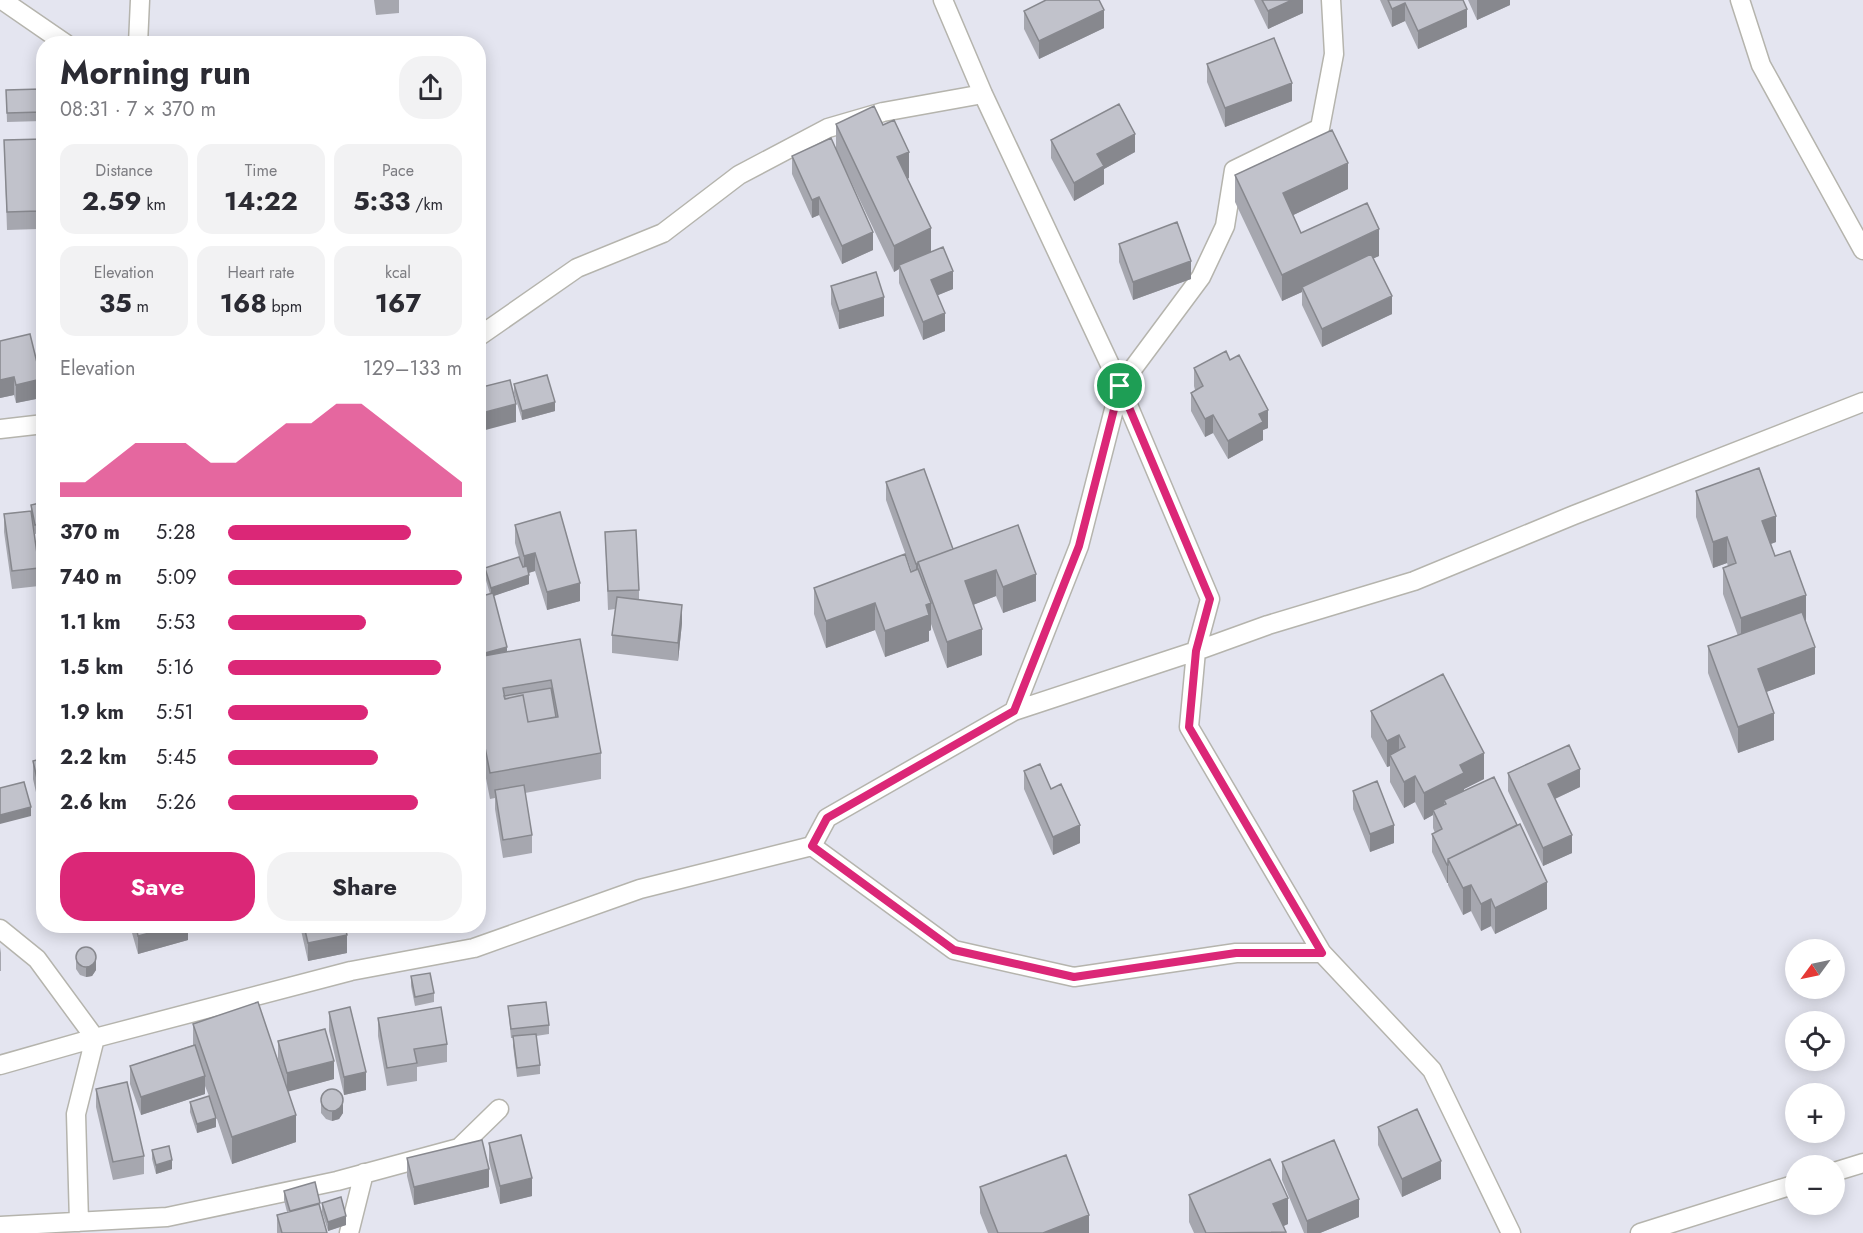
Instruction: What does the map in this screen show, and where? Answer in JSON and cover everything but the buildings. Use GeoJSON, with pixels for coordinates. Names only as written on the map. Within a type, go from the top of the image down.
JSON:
{"type":"FeatureCollection","features":[{"type":"Feature","properties":{"kind":"street"},"geometry":{"type":"LineString","coordinates":[[2,0],[55,36]]}},
{"type":"Feature","properties":{"kind":"street"},"geometry":{"type":"LineString","coordinates":[[138,36],[140,0]]}},
{"type":"Feature","properties":{"kind":"street"},"geometry":{"type":"LineString","coordinates":[[943,0],[983,94],[1120,386],[1210,599],[1196,651],[1189,727],[1322,953],[1432,1070],[1511,1233]]}},
{"type":"Feature","properties":{"kind":"street"},"geometry":{"type":"LineString","coordinates":[[1014,711],[1079,546],[1120,386],[1201,277],[1225,226],[1234,170],[1320,128],[1334,54],[1331,0]]}},
{"type":"Feature","properties":{"kind":"street"},"geometry":{"type":"LineString","coordinates":[[1740,0],[1761,65],[1863,250]]}},
{"type":"Feature","properties":{"kind":"street"},"geometry":{"type":"LineString","coordinates":[[486,331],[578,268],[663,233],[739,174],[828,128],[883,112],[983,94]]}},
{"type":"Feature","properties":{"kind":"street"},"geometry":{"type":"LineString","coordinates":[[0,1065],[351,971],[474,948],[640,889],[812,846],[827,818],[1014,711],[1268,625],[1414,581],[1575,514],[1863,402]]}},
{"type":"Feature","properties":{"kind":"street"},"geometry":{"type":"LineString","coordinates":[[0,429],[36,425]]}},
{"type":"Feature","properties":{"kind":"street"},"geometry":{"type":"LineString","coordinates":[[812,846],[954,950],[1074,977],[1236,953],[1322,953]]}},
{"type":"Feature","properties":{"kind":"street"},"geometry":{"type":"LineString","coordinates":[[0,929],[37,959],[95,1038]]}},
{"type":"Feature","properties":{"kind":"street"},"geometry":{"type":"LineString","coordinates":[[79,1222],[76,1114],[95,1038]]}},
{"type":"Feature","properties":{"kind":"street"},"geometry":{"type":"LineString","coordinates":[[0,1226],[167,1217],[337,1181],[459,1148],[499,1109]]}},
{"type":"Feature","properties":{"kind":"street"},"geometry":{"type":"LineString","coordinates":[[1845,1168],[1863,1162]]}},
{"type":"Feature","properties":{"kind":"street"},"geometry":{"type":"LineString","coordinates":[[349,1233],[364,1173]]}},
{"type":"Feature","properties":{"kind":"street"},"geometry":{"type":"LineString","coordinates":[[1640,1233],[1785,1187]]}},
{"type":"Feature","properties":{"kind":"route"},"geometry":{"type":"LineString","coordinates":[[1120,386],[1210,599],[1196,651],[1189,727],[1322,953],[1236,953],[1074,977],[954,950],[812,846],[827,818],[1014,711],[1079,546],[1120,386]]}}]}
